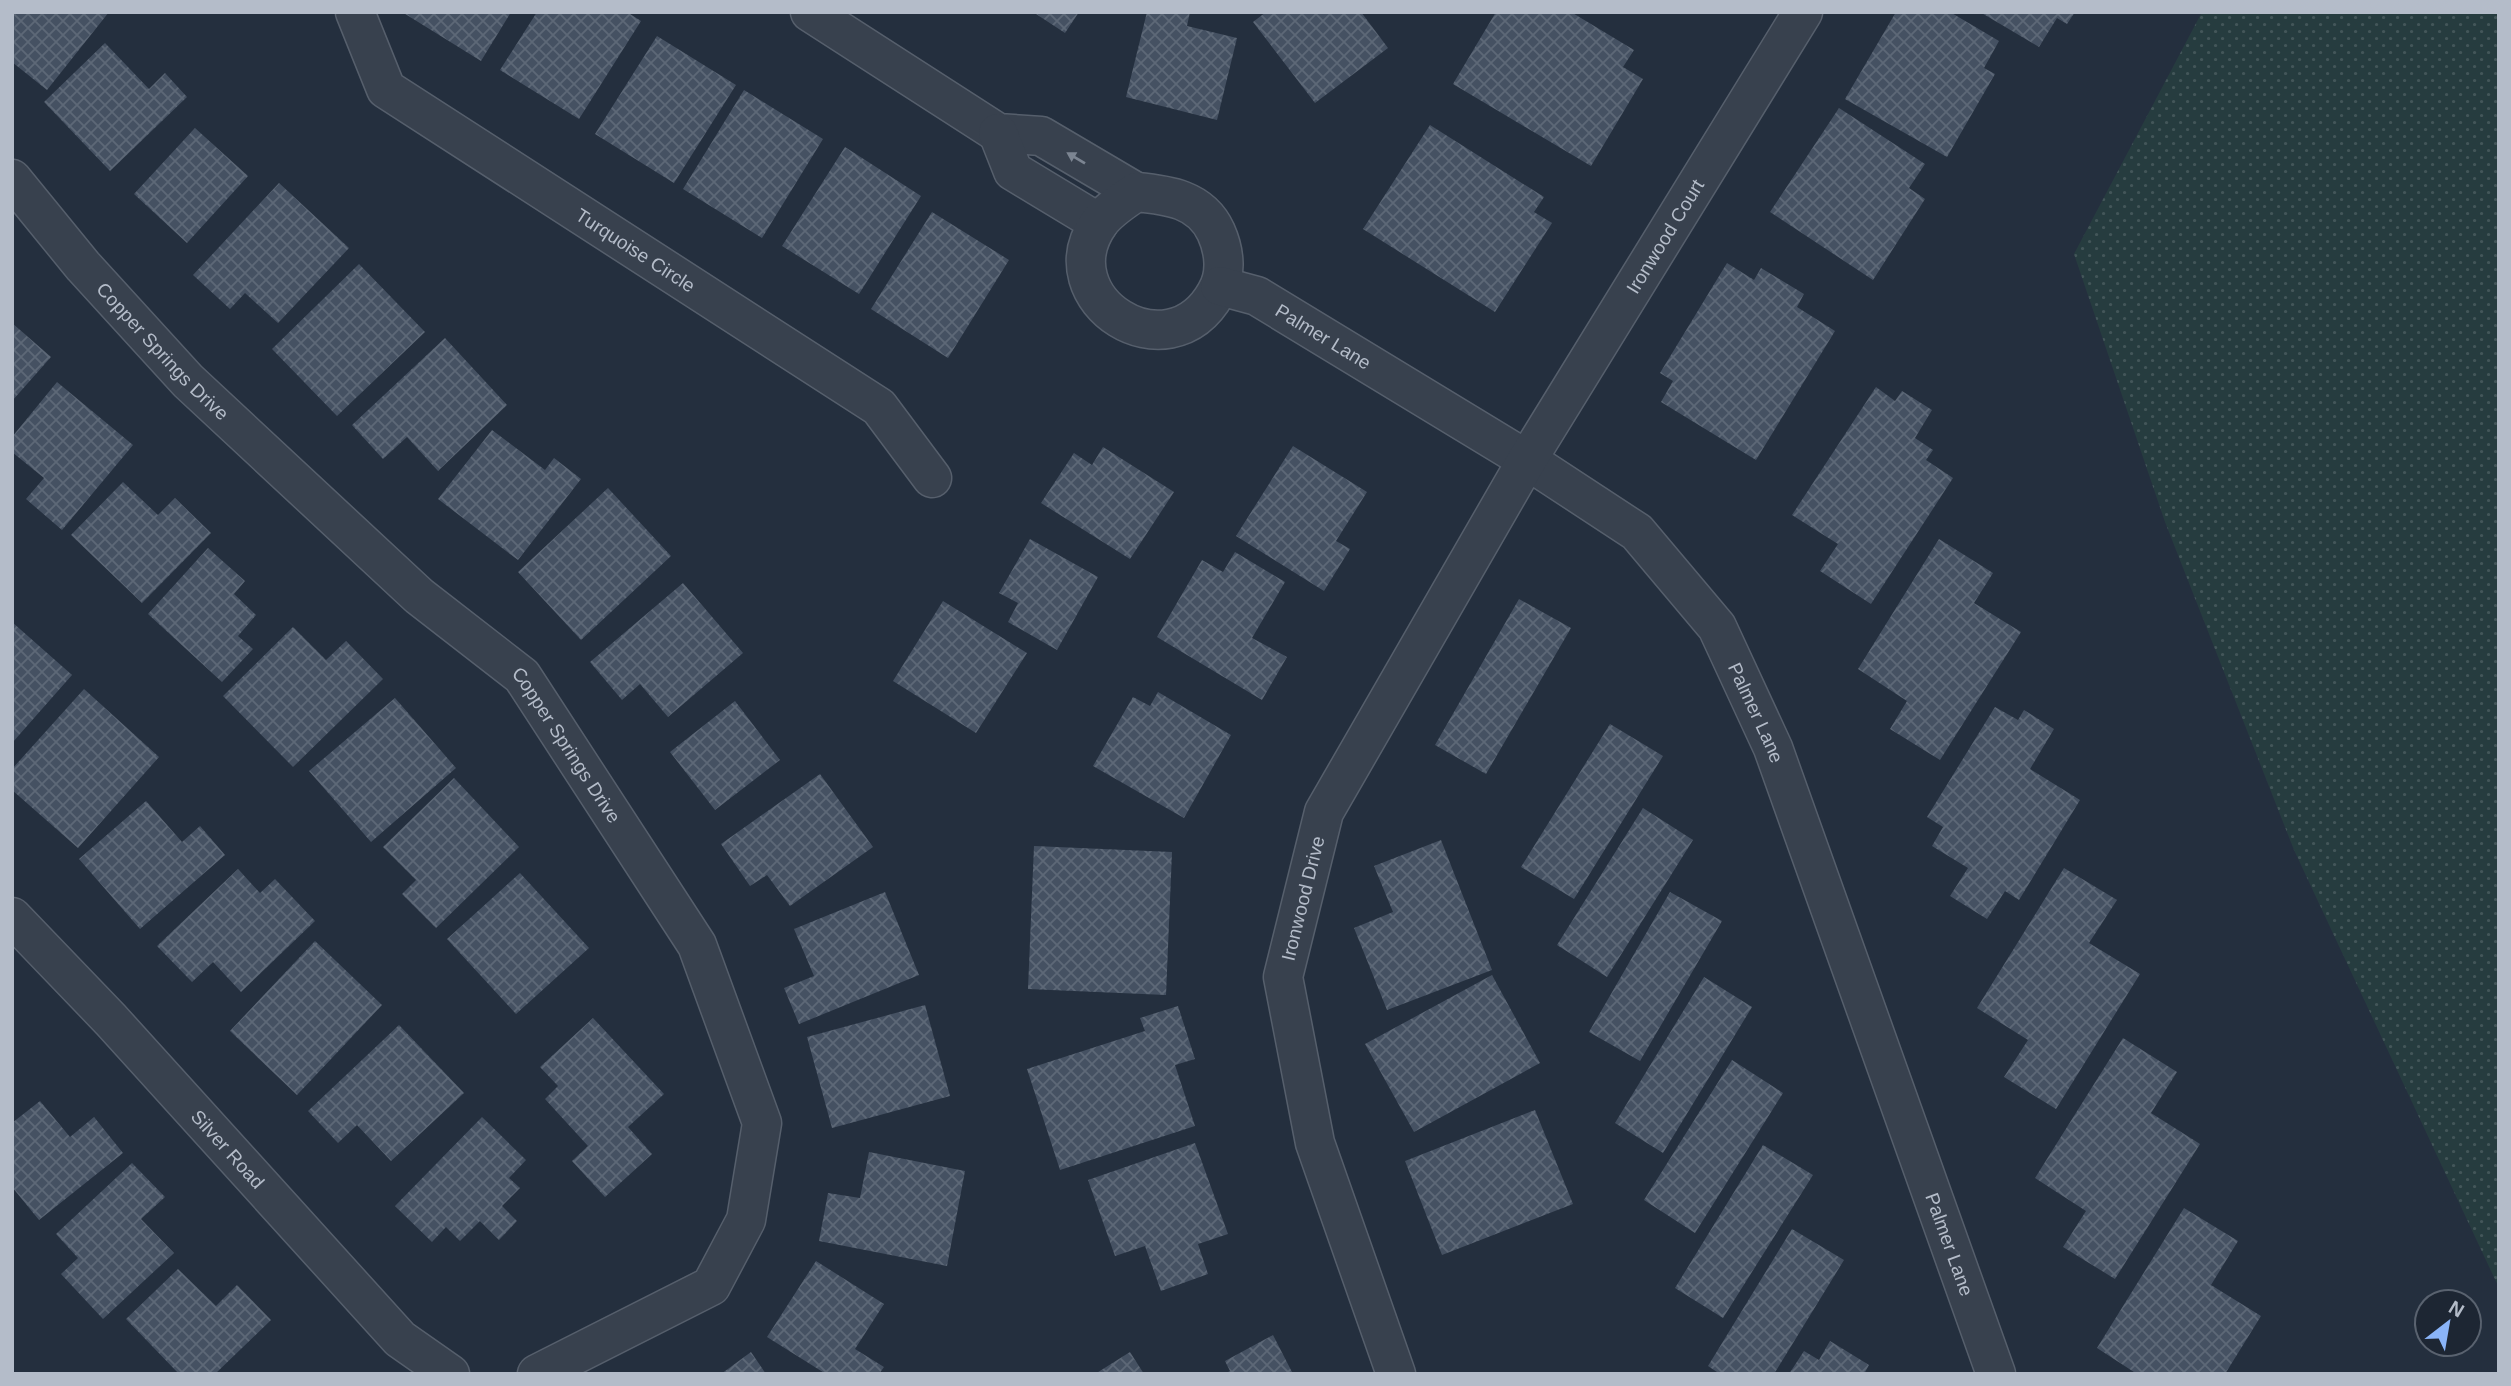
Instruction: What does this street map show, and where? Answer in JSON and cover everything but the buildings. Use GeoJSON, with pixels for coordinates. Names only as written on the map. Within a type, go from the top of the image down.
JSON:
{"type":"FeatureCollection","features":[{"type":"Feature","properties":{"kind":"street","name":"Turquoise Circle"},"geometry":{"type":"LineString","coordinates":[[355,12],[386,89],[879,407],[932,478]]}},
{"type":"Feature","properties":{"kind":"street"},"geometry":{"type":"LineString","coordinates":[[810,12],[998,133],[1041,136],[1136,192],[1177,198],[1197,208],[1212,223],[1221,243],[1224,264],[1220,286],[1209,306],[1191,321],[1169,329],[1147,330],[1124,323],[1105,309],[1093,290],[1087,267],[1089,244],[1099,223],[1114,207],[1136,192]]}},
{"type":"Feature","properties":{"kind":"street","name":"Ironwood Court"},"geometry":{"type":"LineString","coordinates":[[1527,460],[1803,12]]}},
{"type":"Feature","properties":{"kind":"street"},"geometry":{"type":"LineString","coordinates":[[998,133],[1013,171],[1099,223]]}},
{"type":"Feature","properties":{"kind":"street","name":"Copper Springs Drive"},"geometry":{"type":"LineString","coordinates":[[12,179],[83,265],[188,381],[419,596],[522,676],[697,945],[762,1123],[746,1220],[711,1286],[537,1374]]}},
{"type":"Feature","properties":{"kind":"street","name":"Palmer Lane"},"geometry":{"type":"LineString","coordinates":[[1220,286],[1257,296],[1527,460],[1637,532],[1717,627],[1773,748],[1996,1374]]}},
{"type":"Feature","properties":{"kind":"street","name":"Ironwood Drive"},"geometry":{"type":"LineString","coordinates":[[1396,1374],[1315,1143],[1283,977],[1324,812],[1527,460]]}},
{"type":"Feature","properties":{"kind":"street","name":"Silver Road"},"geometry":{"type":"LineString","coordinates":[[12,917],[111,1020],[400,1339],[450,1374]]}},
{"type":"Feature","properties":{"kind":"green space"},"geometry":{"type":"Polygon","coordinates":[[[2202,12],[2499,12],[2499,1288],[2294,850],[2165,522],[2074,254],[2202,12]]]}}]}
